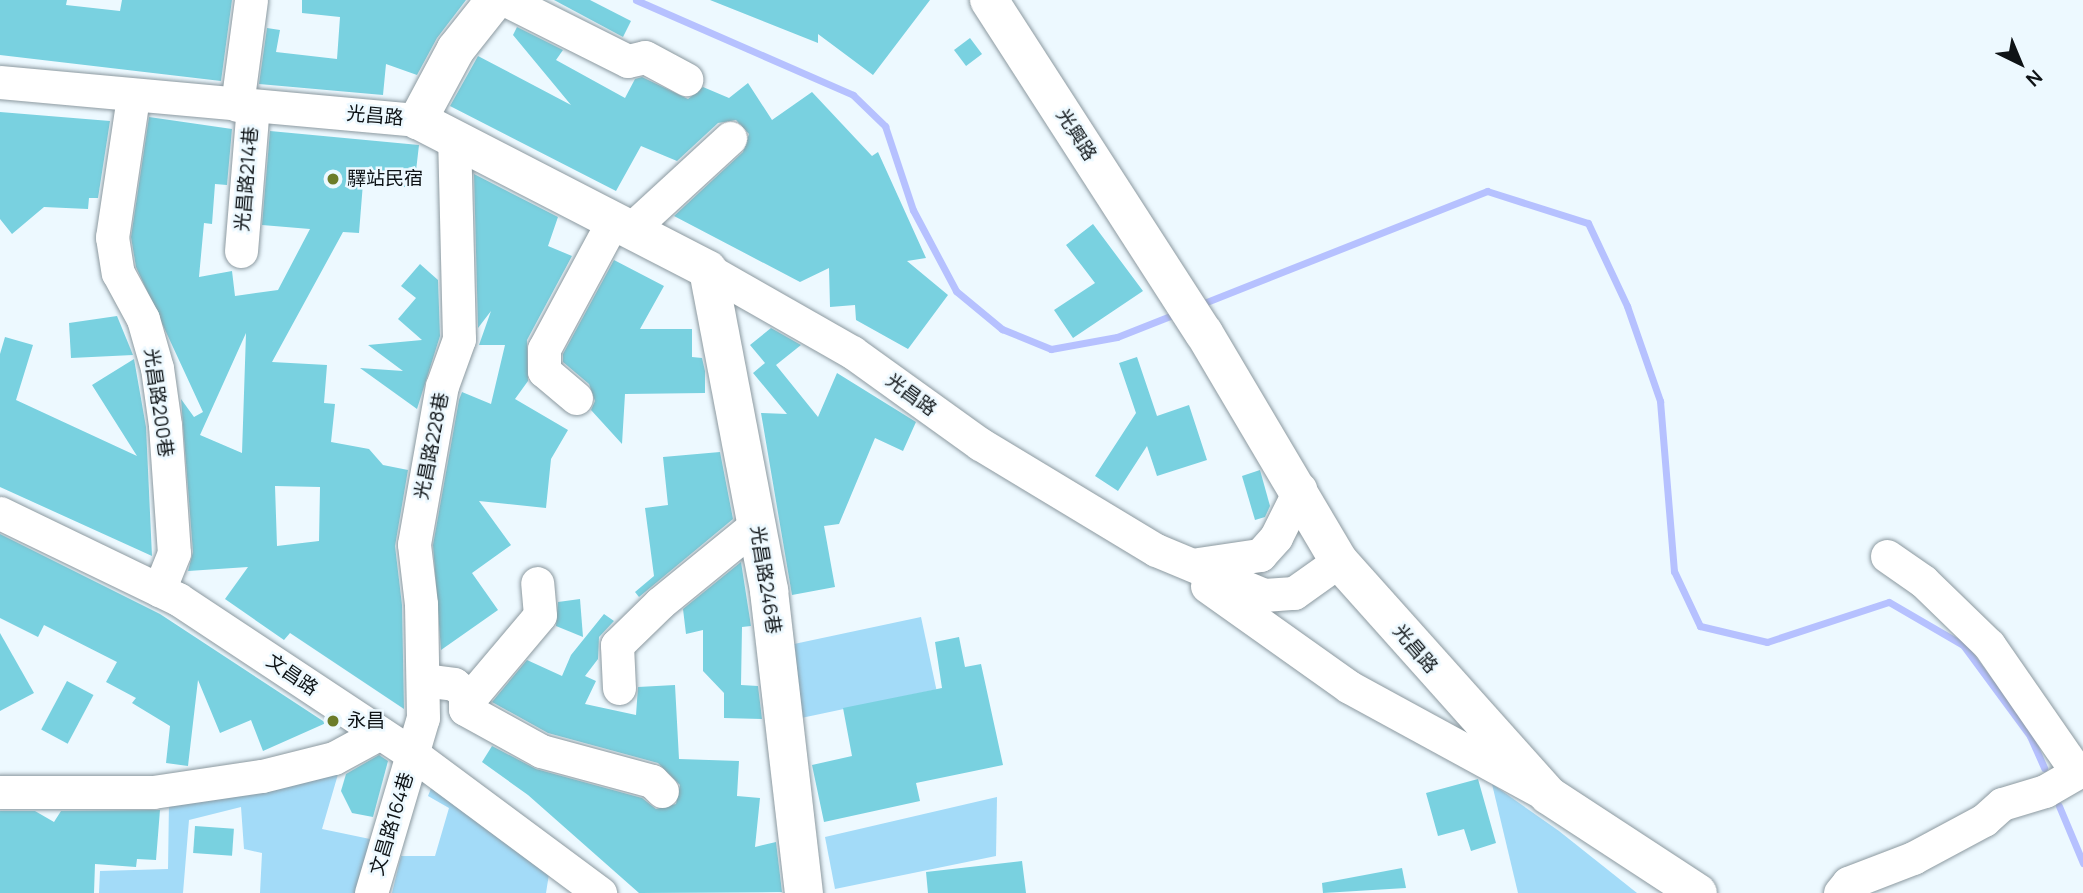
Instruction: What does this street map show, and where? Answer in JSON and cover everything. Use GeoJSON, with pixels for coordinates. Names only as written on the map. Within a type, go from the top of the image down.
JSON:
{"type":"FeatureCollection","features":[{"type":"Feature","properties":{"kind":"main road"},"geometry":{"type":"LineString","coordinates":[[418,120],[456,49],[495,0]]}},
{"type":"Feature","properties":{"kind":"main road","name":"光興路"},"geometry":{"type":"LineString","coordinates":[[989,0],[1164,270],[1300,489]]}},
{"type":"Feature","properties":{"kind":"main road","name":"光昌路"},"geometry":{"type":"LineString","coordinates":[[418,120],[708,270]]}},
{"type":"Feature","properties":{"kind":"main road","name":"光昌路246巷"},"geometry":{"type":"LineString","coordinates":[[708,270],[769,591],[804,893]]}},
{"type":"Feature","properties":{"kind":"main road"},"geometry":{"type":"LineString","coordinates":[[1300,489],[1339,561]]}},
{"type":"Feature","properties":{"kind":"main road","name":"光昌路"},"geometry":{"type":"LineString","coordinates":[[1339,561],[1548,795],[1698,893]]}},
{"type":"Feature","properties":{"kind":"street","name":"光昌路214巷"},"geometry":{"type":"LineString","coordinates":[[241,251],[251,0]]}},
{"type":"Feature","properties":{"kind":"street"},"geometry":{"type":"LineString","coordinates":[[506,0],[628,61],[645,57],[686,79]]}},
{"type":"Feature","properties":{"kind":"street","name":"光昌路"},"geometry":{"type":"LineString","coordinates":[[0,82],[133,97],[418,120]]}},
{"type":"Feature","properties":{"kind":"street","name":"光昌路200巷"},"geometry":{"type":"LineString","coordinates":[[133,97],[112,237],[118,273],[143,319],[165,425],[174,553],[159,590]]}},
{"type":"Feature","properties":{"kind":"street"},"geometry":{"type":"LineString","coordinates":[[576,398],[544,371],[544,349],[622,225],[730,138]]}},
{"type":"Feature","properties":{"kind":"street","name":"光昌路228巷"},"geometry":{"type":"LineString","coordinates":[[414,755],[423,718],[423,680],[414,544],[442,386],[459,339],[454,139]]}},
{"type":"Feature","properties":{"kind":"street","name":"光昌路"},"geometry":{"type":"LineString","coordinates":[[708,270],[852,352],[980,444],[1156,550],[1264,595],[1294,593],[1339,561]]}},
{"type":"Feature","properties":{"kind":"street"},"geometry":{"type":"LineString","coordinates":[[1156,550],[1200,565],[1260,555],[1276,537],[1300,489]]}},
{"type":"Feature","properties":{"kind":"street","name":"文昌路"},"geometry":{"type":"LineString","coordinates":[[0,513],[159,590],[414,755],[600,893]]}},
{"type":"Feature","properties":{"kind":"street"},"geometry":{"type":"LineString","coordinates":[[619,688],[617,645],[660,603],[757,524]]}},
{"type":"Feature","properties":{"kind":"street"},"geometry":{"type":"LineString","coordinates":[[1156,550],[1349,687],[1548,795]]}},
{"type":"Feature","properties":{"kind":"street"},"geometry":{"type":"LineString","coordinates":[[1840,893],[1848,883],[1913,858],[1984,820],[2002,804],[2045,791],[2080,771],[1989,645],[1923,581],[1888,556]]}},
{"type":"Feature","properties":{"kind":"street"},"geometry":{"type":"LineString","coordinates":[[423,680],[454,684],[465,693],[477,691],[540,615],[537,583]]}},
{"type":"Feature","properties":{"kind":"street"},"geometry":{"type":"LineString","coordinates":[[465,693],[465,709],[508,736],[541,751],[652,781],[662,791]]}},
{"type":"Feature","properties":{"kind":"street"},"geometry":{"type":"LineString","coordinates":[[0,792],[153,792],[262,776],[334,758],[380,733]]}},
{"type":"Feature","properties":{"kind":"street","name":"文昌路164巷"},"geometry":{"type":"LineString","coordinates":[[371,893],[414,755]]}},
{"type":"Feature","properties":{"kind":"shaded area"},"geometry":{"type":"Polygon","coordinates":[[[921,617],[936,689],[802,718],[787,645],[921,617]]]}},
{"type":"Feature","properties":{"kind":"shaded area"},"geometry":{"type":"Polygon","coordinates":[[[341,764],[322,829],[370,839],[358,893],[260,893],[262,853],[244,849],[241,807],[189,820],[183,893],[99,893],[100,871],[168,869],[169,801],[341,764]]]}},
{"type":"Feature","properties":{"kind":"shaded area"},"geometry":{"type":"Polygon","coordinates":[[[1492,784],[1559,831],[1637,893],[1518,893],[1492,784]]]}},
{"type":"Feature","properties":{"kind":"shaded area"},"geometry":{"type":"Polygon","coordinates":[[[432,786],[549,874],[546,893],[392,893],[401,856],[435,856],[449,808],[428,796],[432,786]]]}},
{"type":"Feature","properties":{"kind":"shaded area"},"geometry":{"type":"Polygon","coordinates":[[[997,797],[996,856],[835,889],[825,837],[997,797]]]}},
{"type":"Feature","properties":{"kind":"building"},"geometry":{"type":"Polygon","coordinates":[[[0,0],[67,0],[66,5],[120,11],[122,0],[232,0],[221,81],[0,55],[0,0]]]}},
{"type":"Feature","properties":{"kind":"building"},"geometry":{"type":"Polygon","coordinates":[[[302,0],[466,0],[437,38],[417,75],[386,64],[383,95],[259,84],[267,28],[280,30],[276,52],[337,59],[340,17],[302,13],[302,0]]]}},
{"type":"Feature","properties":{"kind":"building"},"geometry":{"type":"Polygon","coordinates":[[[554,0],[590,0],[631,21],[623,37],[554,0]]]}},
{"type":"Feature","properties":{"kind":"building"},"geometry":{"type":"Polygon","coordinates":[[[710,0],[930,0],[873,75],[818,34],[818,43],[710,0]]]}},
{"type":"Feature","properties":{"kind":"building"},"geometry":{"type":"Polygon","coordinates":[[[517,27],[563,50],[556,60],[625,98],[635,79],[642,77],[688,99],[703,87],[729,98],[748,83],[772,120],[812,92],[872,156],[878,152],[926,258],[907,261],[948,295],[908,349],[856,320],[855,305],[830,307],[829,268],[800,282],[674,216],[743,152],[749,134],[736,120],[718,123],[677,161],[641,146],[616,191],[450,106],[478,56],[571,105],[513,35],[517,27]]]}},
{"type":"Feature","properties":{"kind":"building"},"geometry":{"type":"Polygon","coordinates":[[[970,38],[982,54],[966,66],[954,50],[970,38]]]}},
{"type":"Feature","properties":{"kind":"building"},"geometry":{"type":"Polygon","coordinates":[[[0,112],[110,121],[98,198],[89,198],[88,209],[44,207],[12,234],[0,219],[0,112]]]}},
{"type":"Feature","properties":{"kind":"building"},"geometry":{"type":"Polygon","coordinates":[[[149,117],[232,129],[227,185],[215,184],[212,224],[204,223],[199,277],[232,271],[235,296],[278,290],[310,229],[262,225],[270,131],[419,145],[414,188],[363,183],[359,233],[343,232],[272,362],[327,365],[324,403],[335,404],[331,442],[369,449],[383,465],[408,470],[395,546],[402,605],[404,709],[290,633],[284,640],[225,599],[248,567],[188,571],[193,552],[181,399],[194,417],[203,412],[136,267],[131,237],[149,117]],[[246,333],[200,435],[242,453],[246,333]],[[275,486],[277,546],[319,541],[320,487],[275,486]]]}},
{"type":"Feature","properties":{"kind":"building"},"geometry":{"type":"Polygon","coordinates":[[[474,174],[558,217],[548,246],[572,256],[527,340],[528,381],[515,399],[568,430],[551,459],[546,508],[479,501],[511,545],[472,573],[498,610],[441,650],[433,545],[459,400],[462,392],[491,404],[505,345],[479,345],[491,311],[478,328],[474,174]]]}},
{"type":"Feature","properties":{"kind":"building"},"geometry":{"type":"Polygon","coordinates":[[[1093,224],[1143,291],[1073,338],[1054,310],[1095,283],[1066,245],[1093,224]]]}},
{"type":"Feature","properties":{"kind":"building"},"geometry":{"type":"Polygon","coordinates":[[[614,260],[664,286],[640,329],[692,329],[692,357],[702,358],[705,371],[705,393],[625,394],[622,444],[591,410],[595,401],[589,384],[563,362],[563,354],[614,260]]]}},
{"type":"Feature","properties":{"kind":"building"},"geometry":{"type":"Polygon","coordinates":[[[420,264],[438,280],[440,336],[417,409],[360,368],[403,371],[368,345],[422,340],[398,319],[416,298],[401,286],[420,264]]]}},
{"type":"Feature","properties":{"kind":"building"},"geometry":{"type":"Polygon","coordinates":[[[117,316],[133,355],[71,358],[69,323],[117,316]]]}},
{"type":"Feature","properties":{"kind":"building"},"geometry":{"type":"Polygon","coordinates":[[[771,328],[801,345],[776,365],[818,417],[837,373],[916,422],[903,451],[875,438],[839,524],[824,526],[835,587],[792,595],[761,413],[787,414],[753,373],[765,363],[750,345],[771,328]]]}},
{"type":"Feature","properties":{"kind":"building"},"geometry":{"type":"Polygon","coordinates":[[[5,337],[33,345],[16,400],[137,456],[92,385],[134,359],[146,427],[152,556],[0,487],[0,354],[5,337]]]}},
{"type":"Feature","properties":{"kind":"building"},"geometry":{"type":"Polygon","coordinates":[[[1137,357],[1157,416],[1189,405],[1207,460],[1157,476],[1147,446],[1118,491],[1095,476],[1136,413],[1119,363],[1137,357]]]}},
{"type":"Feature","properties":{"kind":"building"},"geometry":{"type":"Polygon","coordinates":[[[720,452],[733,519],[639,597],[635,592],[654,576],[645,508],[668,505],[663,457],[720,452]]]}},
{"type":"Feature","properties":{"kind":"building"},"geometry":{"type":"Polygon","coordinates":[[[1260,470],[1270,506],[1265,517],[1255,520],[1242,476],[1260,470]]]}},
{"type":"Feature","properties":{"kind":"building"},"geometry":{"type":"Polygon","coordinates":[[[0,534],[160,614],[326,723],[263,751],[251,720],[220,733],[198,680],[188,766],[166,763],[170,726],[132,703],[136,698],[106,682],[117,662],[44,625],[38,637],[0,618],[0,534]]]}},
{"type":"Feature","properties":{"kind":"building"},"geometry":{"type":"Polygon","coordinates":[[[741,562],[751,626],[742,627],[741,685],[758,686],[762,719],[724,718],[724,693],[703,671],[703,630],[686,634],[683,609],[741,562]]]}},
{"type":"Feature","properties":{"kind":"building"},"geometry":{"type":"Polygon","coordinates":[[[580,599],[583,637],[556,626],[558,602],[580,599]]]}},
{"type":"Feature","properties":{"kind":"building"},"geometry":{"type":"Polygon","coordinates":[[[604,614],[614,621],[599,637],[598,659],[585,676],[596,681],[585,704],[636,715],[638,687],[675,685],[679,759],[739,761],[737,796],[760,798],[755,847],[776,842],[782,892],[639,893],[528,795],[482,762],[492,746],[536,769],[642,798],[656,809],[676,804],[680,785],[658,763],[548,733],[492,702],[527,660],[562,676],[571,655],[604,614]]]}},
{"type":"Feature","properties":{"kind":"building"},"geometry":{"type":"Polygon","coordinates":[[[0,633],[34,693],[0,711],[0,633]]]}},
{"type":"Feature","properties":{"kind":"building"},"geometry":{"type":"Polygon","coordinates":[[[959,637],[965,667],[981,664],[1003,765],[916,783],[920,801],[824,822],[812,765],[852,756],[843,708],[942,688],[935,642],[959,637]]]}},
{"type":"Feature","properties":{"kind":"building"},"geometry":{"type":"Polygon","coordinates":[[[67,681],[93,695],[68,744],[41,730],[67,681]]]}},
{"type":"Feature","properties":{"kind":"building"},"geometry":{"type":"Polygon","coordinates":[[[379,755],[388,761],[373,817],[352,813],[341,791],[346,774],[379,755]]]}},
{"type":"Feature","properties":{"kind":"building"},"geometry":{"type":"Polygon","coordinates":[[[1478,779],[1496,843],[1471,851],[1464,829],[1438,836],[1426,793],[1478,779]]]}},
{"type":"Feature","properties":{"kind":"building"},"geometry":{"type":"Polygon","coordinates":[[[160,810],[156,860],[137,859],[136,867],[95,864],[94,893],[0,893],[0,811],[35,811],[54,822],[61,811],[160,810]]]}},
{"type":"Feature","properties":{"kind":"building"},"geometry":{"type":"Polygon","coordinates":[[[195,826],[234,829],[232,856],[193,853],[195,826]]]}},
{"type":"Feature","properties":{"kind":"building"},"geometry":{"type":"Polygon","coordinates":[[[1022,861],[1026,893],[928,893],[926,872],[1022,861]]]}},
{"type":"Feature","properties":{"kind":"building"},"geometry":{"type":"Polygon","coordinates":[[[1402,868],[1406,888],[1323,893],[1322,883],[1402,868]]]}},
{"type":"Feature","properties":{"kind":"waterway"},"geometry":{"type":"LineString","coordinates":[[636,0],[853,95],[885,126],[913,210],[956,291],[1002,329],[1051,349],[1117,337],[1178,313]]}},
{"type":"Feature","properties":{"kind":"waterway"},"geometry":{"type":"LineString","coordinates":[[1199,305],[1487,191],[1588,223],[1627,306],[1660,401],[1674,571],[1700,626],[1767,642],[1889,602],[1963,645],[2030,736],[2044,768]]}},
{"type":"Feature","properties":{"kind":"waterway"},"geometry":{"type":"LineString","coordinates":[[2059,806],[2083,863]]}},
{"type":"Feature","properties":{"kind":"place","name":"驛站民宿"},"geometry":{"type":"Point","coordinates":[333,179]}},
{"type":"Feature","properties":{"kind":"place","name":"永昌"},"geometry":{"type":"Point","coordinates":[333,721]}}]}
